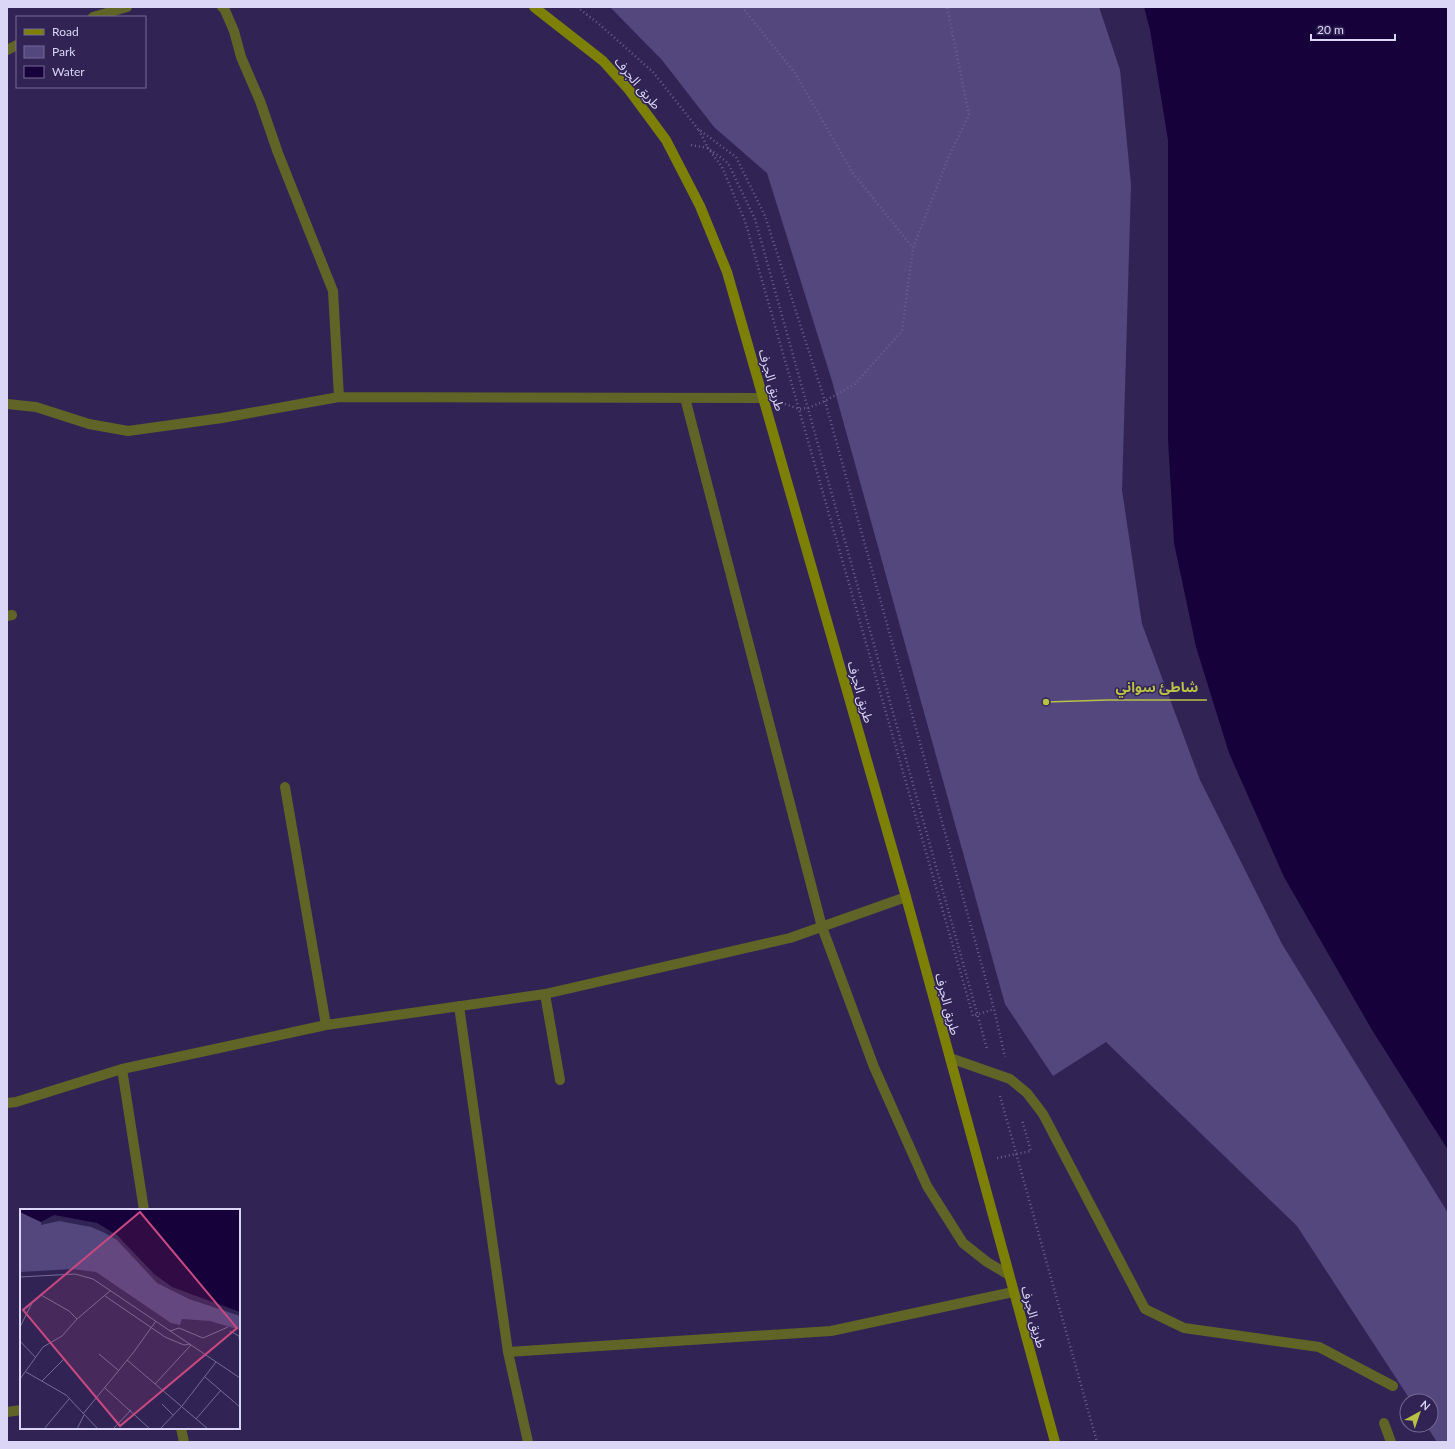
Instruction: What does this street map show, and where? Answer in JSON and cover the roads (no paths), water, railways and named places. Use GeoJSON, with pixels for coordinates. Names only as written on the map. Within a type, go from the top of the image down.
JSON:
{"type":"FeatureCollection","features":[{"type":"Feature","properties":{"kind":"main road","name":"طريق الجرف"},"geometry":{"type":"LineString","coordinates":[[534,7],[603,61],[629,90],[666,140],[700,206],[726,272],[764,398],[906,898],[1055,1442]]}},
{"type":"Feature","properties":{"kind":"street"},"geometry":{"type":"LineString","coordinates":[[97,16],[127,7]]}},
{"type":"Feature","properties":{"kind":"street"},"geometry":{"type":"LineString","coordinates":[[222,7],[224,8],[234,31],[241,57],[260,101],[278,153],[333,291],[339,397]]}},
{"type":"Feature","properties":{"kind":"street"},"geometry":{"type":"LineString","coordinates":[[7,50],[16,46]]}},
{"type":"Feature","properties":{"kind":"street"},"geometry":{"type":"LineString","coordinates":[[7,404],[36,407],[89,424],[128,431],[222,418],[339,397],[764,398]]}},
{"type":"Feature","properties":{"kind":"street"},"geometry":{"type":"LineString","coordinates":[[685,398],[822,927],[874,1067],[927,1186],[962,1243],[987,1262],[1009,1275]]}},
{"type":"Feature","properties":{"kind":"street"},"geometry":{"type":"LineString","coordinates":[[285,787],[326,1025]]}},
{"type":"Feature","properties":{"kind":"street"},"geometry":{"type":"LineString","coordinates":[[7,1103],[16,1102],[122,1069],[326,1025],[545,994],[790,938],[906,898]]}},
{"type":"Feature","properties":{"kind":"street"},"geometry":{"type":"LineString","coordinates":[[545,994],[560,1080]]}},
{"type":"Feature","properties":{"kind":"street"},"geometry":{"type":"LineString","coordinates":[[459,1006],[508,1352],[528,1442]]}},
{"type":"Feature","properties":{"kind":"street"},"geometry":{"type":"LineString","coordinates":[[950,1058],[1010,1079],[1027,1093],[1043,1114],[1145,1309],[1184,1328],[1319,1348],[1394,1386]]}},
{"type":"Feature","properties":{"kind":"street"},"geometry":{"type":"LineString","coordinates":[[122,1069],[144,1209]]}},
{"type":"Feature","properties":{"kind":"street"},"geometry":{"type":"LineString","coordinates":[[508,1352],[831,1331],[1013,1292]]}},
{"type":"Feature","properties":{"kind":"street"},"geometry":{"type":"LineString","coordinates":[[7,1412],[20,1410]]}},
{"type":"Feature","properties":{"kind":"street"},"geometry":{"type":"LineString","coordinates":[[1384,1424],[1391,1442]]}},
{"type":"Feature","properties":{"kind":"street"},"geometry":{"type":"LineString","coordinates":[[181,1429],[184,1442]]}},
{"type":"Feature","properties":{"kind":"water"},"geometry":{"type":"Polygon","coordinates":[[[1144,7],[1448,7],[1448,1150],[1372,1030],[1284,877],[1229,753],[1196,647],[1174,543],[1168,439],[1168,140],[1150,30],[1144,7]]]}},
{"type":"Feature","properties":{"kind":"place","name":"شاطئ سواني"},"geometry":{"type":"Point","coordinates":[1046,702]}}]}
